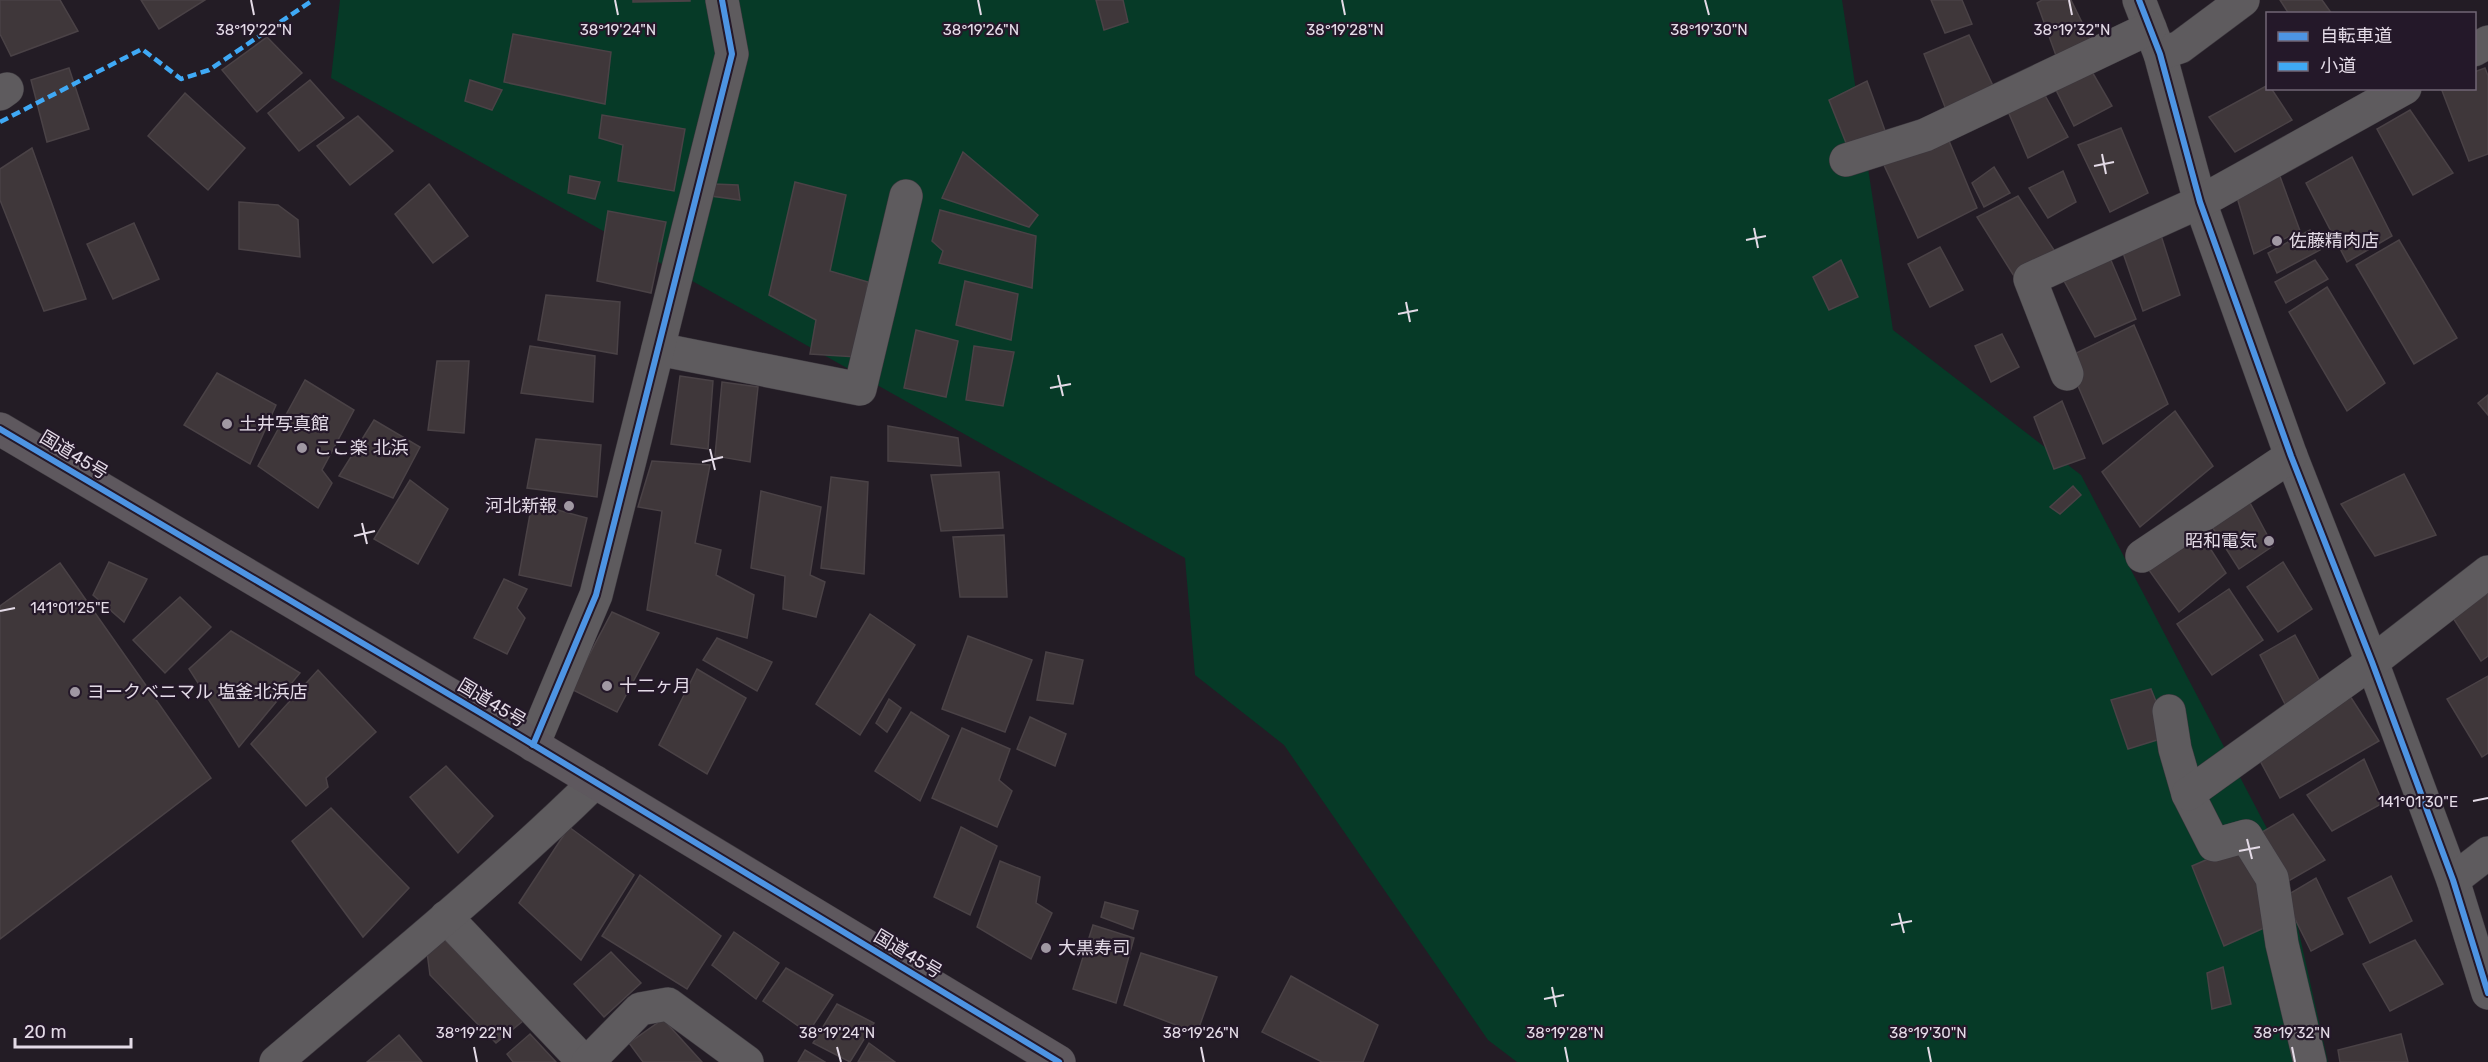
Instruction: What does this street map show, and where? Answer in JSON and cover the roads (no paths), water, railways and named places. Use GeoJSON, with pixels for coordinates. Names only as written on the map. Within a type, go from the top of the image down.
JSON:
{"type":"FeatureCollection","features":[{"type":"Feature","properties":{"kind":"highway","name":"国道45号"},"geometry":{"type":"LineString","coordinates":[[0,430],[595,782],[1026,1054],[1059,1062]]}},
{"type":"Feature","properties":{"kind":"street"},"geometry":{"type":"LineString","coordinates":[[533,745],[596,595],[732,54],[722,0]]}},
{"type":"Feature","properties":{"kind":"street"},"geometry":{"type":"LineString","coordinates":[[2150,28],[2180,47],[2243,0]]}},
{"type":"Feature","properties":{"kind":"street"},"geometry":{"type":"LineString","coordinates":[[1846,160],[1925,135],[2150,28]]}},
{"type":"Feature","properties":{"kind":"street"},"geometry":{"type":"LineString","coordinates":[[2150,28],[2200,202],[2291,456],[2372,662],[2453,880],[2488,993]]}},
{"type":"Feature","properties":{"kind":"street"},"geometry":{"type":"LineString","coordinates":[[2067,374],[2030,279],[2200,202],[2401,90]]}},
{"type":"Feature","properties":{"kind":"street"},"geometry":{"type":"LineString","coordinates":[[658,349],[860,389],[906,196]]}},
{"type":"Feature","properties":{"kind":"street"},"geometry":{"type":"LineString","coordinates":[[2142,556],[2291,456]]}},
{"type":"Feature","properties":{"kind":"street"},"geometry":{"type":"LineString","coordinates":[[2188,794],[2372,662],[2488,572]]}},
{"type":"Feature","properties":{"kind":"street"},"geometry":{"type":"LineString","coordinates":[[2169,711],[2175,749],[2188,794],[2214,845],[2246,836],[2272,878],[2282,944],[2310,1062]]}},
{"type":"Feature","properties":{"kind":"street"},"geometry":{"type":"LineString","coordinates":[[276,1062],[446,917],[553,823],[595,782]]}},
{"type":"Feature","properties":{"kind":"street"},"geometry":{"type":"LineString","coordinates":[[2453,880],[2488,853]]}},
{"type":"Feature","properties":{"kind":"street"},"geometry":{"type":"LineString","coordinates":[[446,917],[586,1062],[640,1009],[668,1004],[747,1062]]}},
{"type":"Feature","properties":{"kind":"place","name":"佐藤精肉店"},"geometry":{"type":"Point","coordinates":[2277,241]}},
{"type":"Feature","properties":{"kind":"place","name":"土井写真館"},"geometry":{"type":"Point","coordinates":[227,424]}},
{"type":"Feature","properties":{"kind":"place","name":"ここ楽 北浜"},"geometry":{"type":"Point","coordinates":[302,448]}},
{"type":"Feature","properties":{"kind":"place","name":"河北新報"},"geometry":{"type":"Point","coordinates":[569,506]}},
{"type":"Feature","properties":{"kind":"place","name":"昭和電気"},"geometry":{"type":"Point","coordinates":[2269,541]}},
{"type":"Feature","properties":{"kind":"place","name":"十二ヶ月"},"geometry":{"type":"Point","coordinates":[607,686]}},
{"type":"Feature","properties":{"kind":"place","name":"ヨークベニマル 塩釜北浜店"},"geometry":{"type":"Point","coordinates":[75,692]}},
{"type":"Feature","properties":{"kind":"place","name":"大黒寿司"},"geometry":{"type":"Point","coordinates":[1046,948]}}]}
